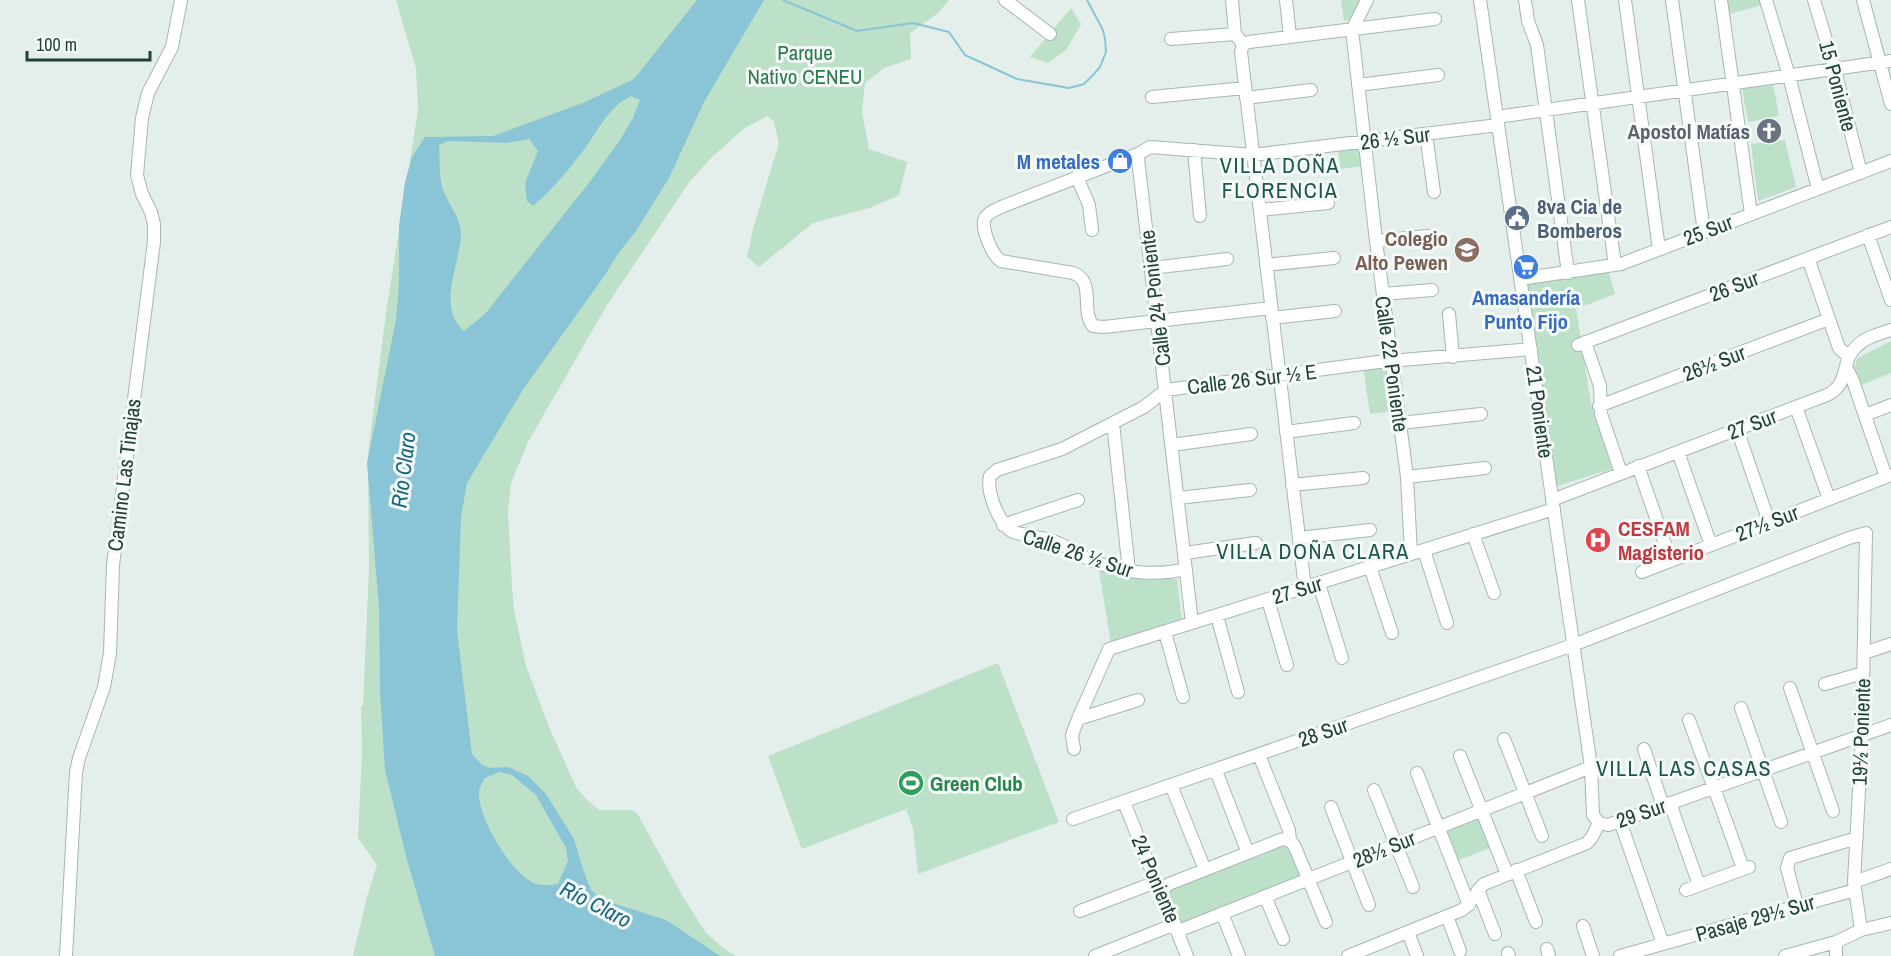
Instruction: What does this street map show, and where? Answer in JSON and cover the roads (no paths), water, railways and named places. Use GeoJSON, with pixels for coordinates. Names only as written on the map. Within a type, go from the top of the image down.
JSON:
{"type":"FeatureCollection","features":[{"type":"Feature","properties":{"kind":"street","name":"Camino Las Tinajas"},"geometry":{"type":"LineString","coordinates":[[66,956],[76,772],[104,687],[110,653],[113,565],[154,242],[151,212],[142,194],[137,175],[142,118],[148,93],[172,47],[181,0]]}},
{"type":"Feature","properties":{"kind":"street"},"geometry":{"type":"LineString","coordinates":[[1005,0],[1050,34]]}},
{"type":"Feature","properties":{"kind":"street"},"geometry":{"type":"LineString","coordinates":[[1232,0],[1241,52],[1305,588]]}},
{"type":"Feature","properties":{"kind":"street"},"geometry":{"type":"LineString","coordinates":[[1286,0],[1290,36]]}},
{"type":"Feature","properties":{"kind":"street"},"geometry":{"type":"LineString","coordinates":[[1352,30],[1366,0]]}},
{"type":"Feature","properties":{"kind":"street","name":"21 Poniente"},"geometry":{"type":"LineString","coordinates":[[1480,0],[1591,767],[1593,815],[1599,823]]}},
{"type":"Feature","properties":{"kind":"street"},"geometry":{"type":"LineString","coordinates":[[1525,0],[1528,21],[1537,45],[1568,273]]}},
{"type":"Feature","properties":{"kind":"street"},"geometry":{"type":"LineString","coordinates":[[1578,0],[1615,265]]}},
{"type":"Feature","properties":{"kind":"street"},"geometry":{"type":"LineString","coordinates":[[1625,0],[1659,249]]}},
{"type":"Feature","properties":{"kind":"street"},"geometry":{"type":"LineString","coordinates":[[1672,0],[1704,232]]}},
{"type":"Feature","properties":{"kind":"street"},"geometry":{"type":"LineString","coordinates":[[1721,0],[1751,214]]}},
{"type":"Feature","properties":{"kind":"street"},"geometry":{"type":"LineString","coordinates":[[1766,0],[1789,76],[1818,189]]}},
{"type":"Feature","properties":{"kind":"street","name":"15 Poniente"},"geometry":{"type":"LineString","coordinates":[[1814,0],[1835,70],[1861,173]]}},
{"type":"Feature","properties":{"kind":"street"},"geometry":{"type":"LineString","coordinates":[[1863,0],[1886,62],[1891,104]]}},
{"type":"Feature","properties":{"kind":"street"},"geometry":{"type":"LineString","coordinates":[[1170,39],[1239,39],[1249,42],[1435,19]]}},
{"type":"Feature","properties":{"kind":"street","name":"Calle 22 Poniente"},"geometry":{"type":"LineString","coordinates":[[1352,30],[1376,241],[1401,423],[1407,477],[1411,554]]}},
{"type":"Feature","properties":{"kind":"street","name":"26 ½ Sur"},"geometry":{"type":"LineString","coordinates":[[1157,320],[1104,327],[1093,326],[1088,318],[1084,280],[1079,275],[1001,261],[991,251],[984,219],[1001,207],[1140,153],[1150,147],[1253,155],[1426,134],[1546,110],[1886,62]]}},
{"type":"Feature","properties":{"kind":"street"},"geometry":{"type":"LineString","coordinates":[[1358,85],[1438,75]]}},
{"type":"Feature","properties":{"kind":"street"},"geometry":{"type":"LineString","coordinates":[[1152,97],[1311,90]]}},
{"type":"Feature","properties":{"kind":"street"},"geometry":{"type":"LineString","coordinates":[[1426,134],[1434,192]]}},
{"type":"Feature","properties":{"kind":"street"},"geometry":{"type":"LineString","coordinates":[[1194,150],[1200,216]]}},
{"type":"Feature","properties":{"kind":"street","name":"Calle 24 Poniente"},"geometry":{"type":"LineString","coordinates":[[1140,153],[1138,159],[1192,623]]}},
{"type":"Feature","properties":{"kind":"street","name":"25 Sur"},"geometry":{"type":"LineString","coordinates":[[1520,279],[1615,265],[1891,161]]}},
{"type":"Feature","properties":{"kind":"street"},"geometry":{"type":"LineString","coordinates":[[1077,177],[1089,205],[1092,230]]}},
{"type":"Feature","properties":{"kind":"street"},"geometry":{"type":"LineString","coordinates":[[1260,210],[1328,203]]}},
{"type":"Feature","properties":{"kind":"street","name":"26 Sur"},"geometry":{"type":"LineString","coordinates":[[1599,406],[1600,386],[1581,343],[1891,227]]}},
{"type":"Feature","properties":{"kind":"street"},"geometry":{"type":"LineString","coordinates":[[1868,235],[1891,300]]}},
{"type":"Feature","properties":{"kind":"street"},"geometry":{"type":"LineString","coordinates":[[1376,241],[1428,236]]}},
{"type":"Feature","properties":{"kind":"street"},"geometry":{"type":"LineString","coordinates":[[1266,265],[1334,258]]}},
{"type":"Feature","properties":{"kind":"street"},"geometry":{"type":"LineString","coordinates":[[1808,258],[1839,348],[1848,363],[1888,476]]}},
{"type":"Feature","properties":{"kind":"street"},"geometry":{"type":"LineString","coordinates":[[1152,268],[1227,259]]}},
{"type":"Feature","properties":{"kind":"street"},"geometry":{"type":"LineString","coordinates":[[1383,294],[1432,290]]}},
{"type":"Feature","properties":{"kind":"street"},"geometry":{"type":"LineString","coordinates":[[1157,320],[1335,311]]}},
{"type":"Feature","properties":{"kind":"street"},"geometry":{"type":"LineString","coordinates":[[1449,314],[1453,357]]}},
{"type":"Feature","properties":{"kind":"street","name":"26½ Sur"},"geometry":{"type":"LineString","coordinates":[[1599,406],[1829,319]]}},
{"type":"Feature","properties":{"kind":"street","name":"27 Sur"},"geometry":{"type":"LineString","coordinates":[[1078,719],[1109,649],[1473,534],[1553,505],[1638,466],[1796,407],[1835,391],[1842,382],[1854,348],[1862,342],[1891,330]]}},
{"type":"Feature","properties":{"kind":"street","name":"Calle 26 Sur ½ E"},"geometry":{"type":"LineString","coordinates":[[1005,527],[989,486],[993,472],[1062,449],[1144,407],[1166,390],[1392,361],[1531,349]]}},
{"type":"Feature","properties":{"kind":"street"},"geometry":{"type":"LineString","coordinates":[[1865,415],[1891,405]]}},
{"type":"Feature","properties":{"kind":"street"},"geometry":{"type":"LineString","coordinates":[[1599,406],[1622,473]]}},
{"type":"Feature","properties":{"kind":"street"},"geometry":{"type":"LineString","coordinates":[[1796,407],[1829,499]]}},
{"type":"Feature","properties":{"kind":"street"},"geometry":{"type":"LineString","coordinates":[[1401,423],[1481,414]]}},
{"type":"Feature","properties":{"kind":"street"},"geometry":{"type":"LineString","coordinates":[[1113,423],[1129,571]]}},
{"type":"Feature","properties":{"kind":"street"},"geometry":{"type":"LineString","coordinates":[[1286,432],[1354,423]]}},
{"type":"Feature","properties":{"kind":"street"},"geometry":{"type":"LineString","coordinates":[[1737,429],[1769,522]]}},
{"type":"Feature","properties":{"kind":"street"},"geometry":{"type":"LineString","coordinates":[[1172,445],[1251,434]]}},
{"type":"Feature","properties":{"kind":"street"},"geometry":{"type":"LineString","coordinates":[[1678,452],[1711,545]]}},
{"type":"Feature","properties":{"kind":"street"},"geometry":{"type":"LineString","coordinates":[[1638,466],[1671,561]]}},
{"type":"Feature","properties":{"kind":"street"},"geometry":{"type":"LineString","coordinates":[[1407,477],[1485,468]]}},
{"type":"Feature","properties":{"kind":"street","name":"27½ Sur"},"geometry":{"type":"LineString","coordinates":[[1642,572],[1888,476]]}},
{"type":"Feature","properties":{"kind":"street"},"geometry":{"type":"LineString","coordinates":[[1292,485],[1363,478]]}},
{"type":"Feature","properties":{"kind":"street"},"geometry":{"type":"LineString","coordinates":[[1178,498],[1250,490]]}},
{"type":"Feature","properties":{"kind":"street"},"geometry":{"type":"LineString","coordinates":[[1005,527],[1078,500]]}},
{"type":"Feature","properties":{"kind":"street","name":"Calle 26 ½ Sur"},"geometry":{"type":"LineString","coordinates":[[1005,527],[1013,532],[1056,542],[1094,562],[1129,571],[1156,573],[1186,569]]}},
{"type":"Feature","properties":{"kind":"street"},"geometry":{"type":"LineString","coordinates":[[1299,538],[1370,530]]}},
{"type":"Feature","properties":{"kind":"street","name":"28 Sur"},"geometry":{"type":"LineString","coordinates":[[1073,819],[1573,645],[1866,533]]}},
{"type":"Feature","properties":{"kind":"street","name":"19½ Poniente"},"geometry":{"type":"LineString","coordinates":[[1862,930],[1855,886],[1862,736],[1866,533]]}},
{"type":"Feature","properties":{"kind":"street"},"geometry":{"type":"LineString","coordinates":[[1473,534],[1494,593]]}},
{"type":"Feature","properties":{"kind":"street"},"geometry":{"type":"LineString","coordinates":[[1185,553],[1256,543]]}},
{"type":"Feature","properties":{"kind":"street"},"geometry":{"type":"LineString","coordinates":[[1424,550],[1447,623]]}},
{"type":"Feature","properties":{"kind":"street"},"geometry":{"type":"LineString","coordinates":[[1370,567],[1392,633]]}},
{"type":"Feature","properties":{"kind":"street"},"geometry":{"type":"LineString","coordinates":[[1319,584],[1342,658]]}},
{"type":"Feature","properties":{"kind":"street"},"geometry":{"type":"LineString","coordinates":[[1268,600],[1287,665]]}},
{"type":"Feature","properties":{"kind":"street"},"geometry":{"type":"LineString","coordinates":[[1217,616],[1238,692]]}},
{"type":"Feature","properties":{"kind":"street"},"geometry":{"type":"LineString","coordinates":[[1166,632],[1183,697]]}},
{"type":"Feature","properties":{"kind":"street"},"geometry":{"type":"LineString","coordinates":[[1864,653],[1891,644]]}},
{"type":"Feature","properties":{"kind":"street"},"geometry":{"type":"LineString","coordinates":[[1825,684],[1863,673]]}},
{"type":"Feature","properties":{"kind":"street"},"geometry":{"type":"LineString","coordinates":[[1790,688],[1833,811]]}},
{"type":"Feature","properties":{"kind":"street"},"geometry":{"type":"LineString","coordinates":[[1074,748],[1072,735],[1078,719],[1138,700]]}},
{"type":"Feature","properties":{"kind":"street"},"geometry":{"type":"LineString","coordinates":[[1741,708],[1781,822]]}},
{"type":"Feature","properties":{"kind":"street"},"geometry":{"type":"LineString","coordinates":[[1686,890],[1746,868],[1689,720]]}},
{"type":"Feature","properties":{"kind":"street","name":"29 Sur"},"geometry":{"type":"LineString","coordinates":[[1469,905],[1484,884],[1587,843],[1599,823],[1608,825],[1620,821],[1891,725]]}},
{"type":"Feature","properties":{"kind":"street"},"geometry":{"type":"LineString","coordinates":[[1504,739],[1542,836]]}},
{"type":"Feature","properties":{"kind":"street"},"geometry":{"type":"LineString","coordinates":[[1644,748],[1699,885]]}},
{"type":"Feature","properties":{"kind":"street"},"geometry":{"type":"LineString","coordinates":[[1259,755],[1289,830],[1290,841],[1295,847],[1326,922]]}},
{"type":"Feature","properties":{"kind":"street"},"geometry":{"type":"LineString","coordinates":[[1461,756],[1482,810],[1536,922]]}},
{"type":"Feature","properties":{"kind":"street","name":"28½ Sur"},"geometry":{"type":"LineString","coordinates":[[1095,956],[1222,913],[1591,767]]}},
{"type":"Feature","properties":{"kind":"street"},"geometry":{"type":"LineString","coordinates":[[1216,771],[1248,853]]}},
{"type":"Feature","properties":{"kind":"street"},"geometry":{"type":"LineString","coordinates":[[1347,956],[1371,952],[1408,932],[1469,905],[1416,773]]}},
{"type":"Feature","properties":{"kind":"street"},"geometry":{"type":"LineString","coordinates":[[1170,785],[1205,870]]}},
{"type":"Feature","properties":{"kind":"street"},"geometry":{"type":"LineString","coordinates":[[1374,790],[1413,887]]}},
{"type":"Feature","properties":{"kind":"street","name":"24 Poniente"},"geometry":{"type":"LineString","coordinates":[[1124,802],[1163,894],[1186,956]]}},
{"type":"Feature","properties":{"kind":"street"},"geometry":{"type":"LineString","coordinates":[[1331,807],[1369,905]]}},
{"type":"Feature","properties":{"kind":"street"},"geometry":{"type":"LineString","coordinates":[[1620,821],[1663,944]]}},
{"type":"Feature","properties":{"kind":"street"},"geometry":{"type":"LineString","coordinates":[[1797,905],[1787,868],[1788,860],[1793,856],[1857,837]]}},
{"type":"Feature","properties":{"kind":"street"},"geometry":{"type":"LineString","coordinates":[[1080,912],[1159,885],[1169,884],[1280,840],[1290,841]]}},
{"type":"Feature","properties":{"kind":"street","name":"Pasaje 29½ Sur"},"geometry":{"type":"LineString","coordinates":[[1620,956],[1797,905],[1855,886],[1891,869]]}},
{"type":"Feature","properties":{"kind":"street"},"geometry":{"type":"LineString","coordinates":[[1478,890],[1495,934]]}},
{"type":"Feature","properties":{"kind":"street"},"geometry":{"type":"LineString","coordinates":[[1265,896],[1283,939]]}},
{"type":"Feature","properties":{"kind":"street"},"geometry":{"type":"LineString","coordinates":[[1222,913],[1239,956]]}},
{"type":"Feature","properties":{"kind":"street"},"geometry":{"type":"LineString","coordinates":[[1447,916],[1460,951]]}},
{"type":"Feature","properties":{"kind":"street"},"geometry":{"type":"LineString","coordinates":[[1785,956],[1836,942],[1862,930],[1891,923]]}},
{"type":"Feature","properties":{"kind":"street"},"geometry":{"type":"LineString","coordinates":[[1582,926],[1593,956]]}},
{"type":"Feature","properties":{"kind":"street"},"geometry":{"type":"LineString","coordinates":[[1408,932],[1417,956]]}},
{"type":"Feature","properties":{"kind":"street"},"geometry":{"type":"LineString","coordinates":[[1836,942],[1836,956]]}},
{"type":"Feature","properties":{"kind":"water","name":"Río Claro"},"geometry":{"type":"Polygon","coordinates":[[[697,0],[764,0],[704,102],[669,178],[636,231],[524,388],[467,483],[461,517],[457,631],[472,754],[482,765],[491,768],[508,767],[528,776],[546,794],[574,839],[591,890],[603,900],[666,920],[720,956],[435,956],[407,860],[385,770],[380,691],[379,607],[367,463],[396,320],[399,284],[399,226],[405,182],[412,157],[425,137],[493,136],[585,102],[634,79],[697,0]],[[631,96],[612,110],[584,150],[533,206],[527,201],[525,183],[538,151],[529,139],[506,143],[448,141],[439,145],[442,187],[456,216],[461,234],[450,297],[456,321],[464,331],[485,314],[620,140],[640,100],[631,96]],[[500,772],[485,778],[479,791],[488,826],[502,851],[527,879],[542,885],[558,884],[568,861],[566,848],[536,795],[512,775],[500,772]]]}},
{"type":"Feature","properties":{"kind":"waterway"},"geometry":{"type":"LineString","coordinates":[[783,0],[857,31],[913,23],[949,32],[965,55],[1017,79],[1069,88],[1084,84],[1100,67],[1106,52],[1102,28],[1087,0]]}},
{"type":"Feature","properties":{"kind":"place","name":"Apostol Matías"},"geometry":{"type":"Point","coordinates":[1769,131]}},
{"type":"Feature","properties":{"kind":"place","name":"M metales"},"geometry":{"type":"Point","coordinates":[1120,161]}},
{"type":"Feature","properties":{"kind":"place","name":"8va Cia de Bomberos"},"geometry":{"type":"Point","coordinates":[1517,218]}},
{"type":"Feature","properties":{"kind":"place","name":"Colegio Alto Pewen"},"geometry":{"type":"Point","coordinates":[1467,250]}},
{"type":"Feature","properties":{"kind":"place","name":"Amasandería Punto Fijo"},"geometry":{"type":"Point","coordinates":[1526,267]}},
{"type":"Feature","properties":{"kind":"place","name":"CESFAM Magisterio"},"geometry":{"type":"Point","coordinates":[1598,540]}},
{"type":"Feature","properties":{"kind":"place","name":"Green Club"},"geometry":{"type":"Point","coordinates":[911,783]}},
{"type":"Feature","properties":{"kind":"district","name":"VILLA DOÑA FLORENCIA"},"geometry":{"type":"Point","coordinates":[1280,178]}},
{"type":"Feature","properties":{"kind":"district","name":"VILLA DOÑA CLARA"},"geometry":{"type":"Point","coordinates":[1313,551]}},
{"type":"Feature","properties":{"kind":"district","name":"VILLA LAS CASAS"},"geometry":{"type":"Point","coordinates":[1684,768]}},
{"type":"Feature","properties":{"kind":"park label","name":"Parque Nativo CENEU"},"geometry":{"type":"Point","coordinates":[805,64]}}]}
